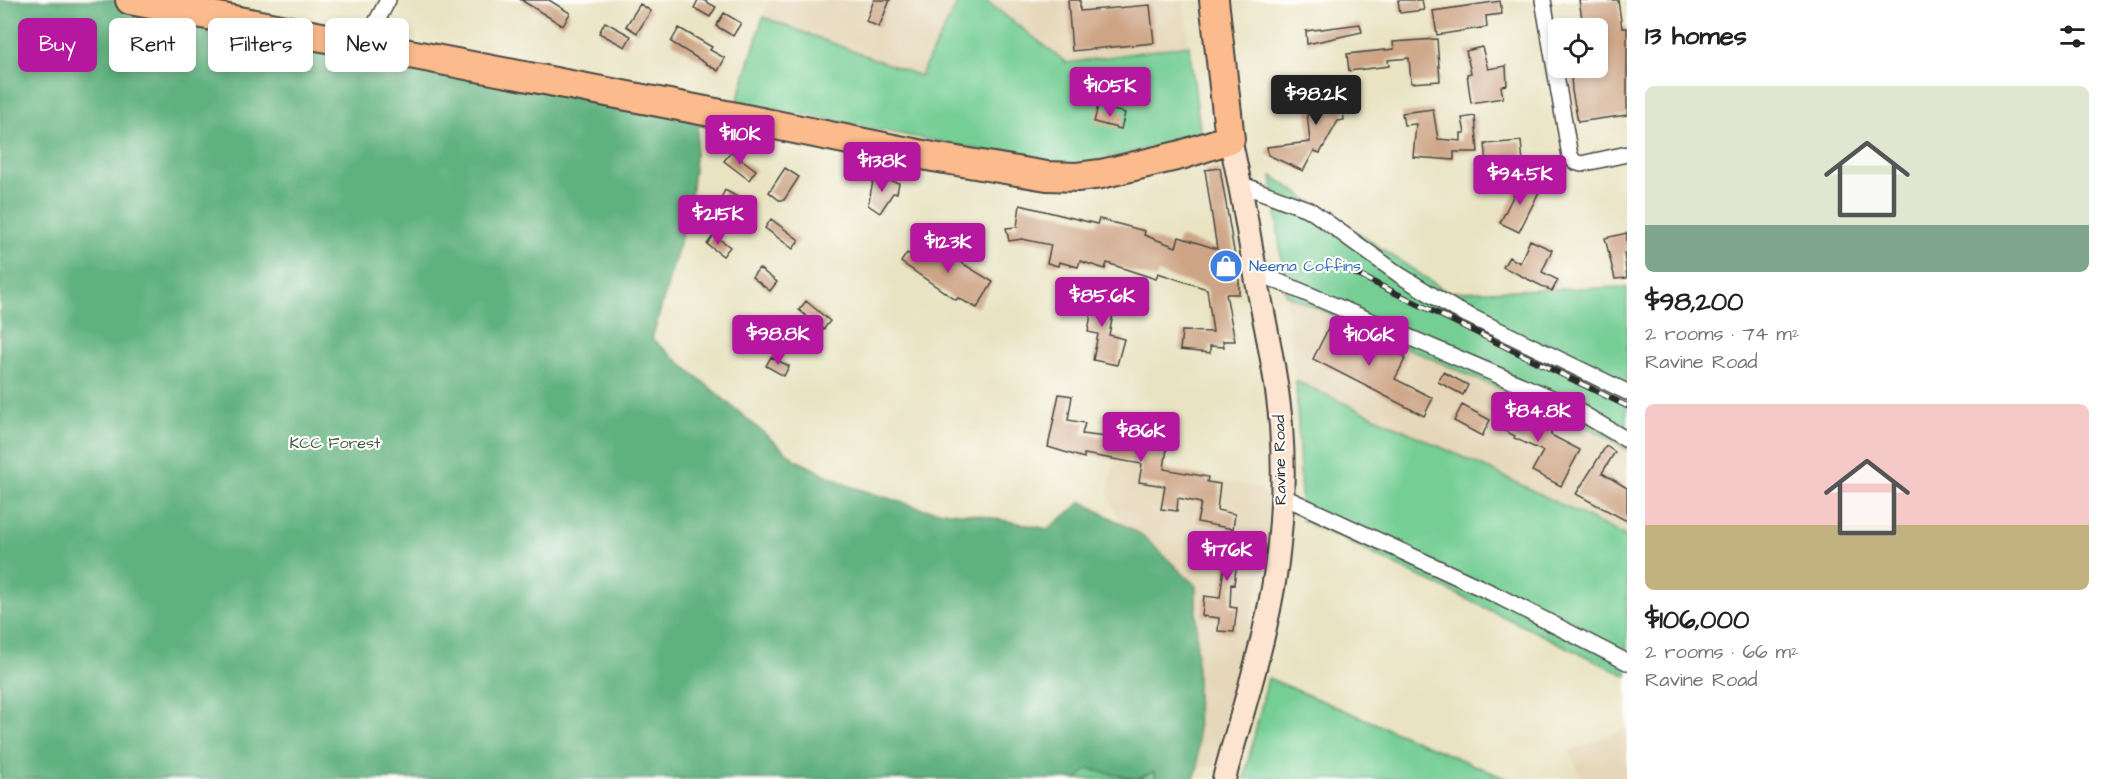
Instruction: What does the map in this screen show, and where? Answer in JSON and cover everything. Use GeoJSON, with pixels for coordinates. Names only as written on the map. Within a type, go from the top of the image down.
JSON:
{"type":"FeatureCollection","features":[{"type":"Feature","properties":{"kind":"highway"},"geometry":{"type":"LineString","coordinates":[[130,0],[325,38]]}},
{"type":"Feature","properties":{"kind":"highway"},"geometry":{"type":"LineString","coordinates":[[409,54],[933,157],[1047,176],[1077,177],[1101,174],[1180,155],[1230,139],[1214,0]]}},
{"type":"Feature","properties":{"kind":"street"},"geometry":{"type":"LineString","coordinates":[[378,18],[388,0]]}},
{"type":"Feature","properties":{"kind":"street"},"geometry":{"type":"LineString","coordinates":[[1543,0],[1570,156],[1575,162],[1581,164],[1627,154]]}},
{"type":"Feature","properties":{"kind":"street","name":"Ravine Road"},"geometry":{"type":"LineString","coordinates":[[1224,779],[1268,607],[1279,546],[1282,496],[1282,448],[1278,398],[1230,139]]}},
{"type":"Feature","properties":{"kind":"street"},"geometry":{"type":"LineString","coordinates":[[1240,184],[1310,210],[1401,276],[1453,308],[1627,392]]}},
{"type":"Feature","properties":{"kind":"street"},"geometry":{"type":"LineString","coordinates":[[1256,272],[1568,405],[1627,440]]}},
{"type":"Feature","properties":{"kind":"street"},"geometry":{"type":"LineString","coordinates":[[1282,496],[1492,593],[1627,662]]}},
{"type":"Feature","properties":{"kind":"shaded area"},"geometry":{"type":"Polygon","coordinates":[[[770,0],[959,0],[920,76],[763,17],[770,0]]]}},
{"type":"Feature","properties":{"kind":"shaded area"},"geometry":{"type":"Polygon","coordinates":[[[985,0],[1183,0],[1189,45],[1067,63],[985,0]]]}},
{"type":"Feature","properties":{"kind":"shaded area"},"geometry":{"type":"Polygon","coordinates":[[[1285,294],[1498,382],[1604,435],[1627,449],[1627,537],[1493,471],[1296,381],[1285,294]]]}},
{"type":"Feature","properties":{"kind":"shaded area"},"geometry":{"type":"Polygon","coordinates":[[[1114,460],[1259,488],[1266,492],[1270,536],[1215,767],[1198,767],[1196,586],[1142,535],[1122,524],[1108,494],[1114,460]]]}},
{"type":"Feature","properties":{"kind":"shaded area"},"geometry":{"type":"Polygon","coordinates":[[[1627,728],[1627,779],[1582,779],[1569,752],[1627,728]]]}},
{"type":"Feature","properties":{"kind":"green space","name":"KCC Forest"},"geometry":{"type":"Polygon","coordinates":[[[0,0],[114,0],[210,18],[208,18],[208,72],[313,72],[313,37],[325,40],[325,72],[409,72],[409,55],[700,110],[690,207],[652,339],[796,460],[849,486],[923,509],[977,515],[1048,529],[1082,502],[1142,535],[1196,586],[1198,767],[1194,779],[1156,779],[1154,772],[1136,779],[1088,769],[1077,779],[0,779],[0,0]]]}},
{"type":"Feature","properties":{"kind":"green space"},"geometry":{"type":"Polygon","coordinates":[[[959,0],[985,0],[1067,63],[1189,45],[1201,136],[1068,167],[737,102],[763,17],[920,76],[959,0]]]}},
{"type":"Feature","properties":{"kind":"green space"},"geometry":{"type":"Polygon","coordinates":[[[1272,176],[1447,292],[1627,287],[1627,450],[1604,435],[1285,294],[1272,176]]]}},
{"type":"Feature","properties":{"kind":"green space"},"geometry":{"type":"Polygon","coordinates":[[[1296,381],[1493,471],[1627,537],[1627,676],[1302,520],[1296,381]]]}},
{"type":"Feature","properties":{"kind":"green space"},"geometry":{"type":"Polygon","coordinates":[[[1268,678],[1507,779],[1244,779],[1268,678]]]}},
{"type":"Feature","properties":{"kind":"green space"},"geometry":{"type":"Polygon","coordinates":[[[1088,769],[1136,779],[1077,779],[1088,769]]]}},
{"type":"Feature","properties":{"kind":"green space"},"geometry":{"type":"Polygon","coordinates":[[[1154,772],[1156,779],[1136,779],[1154,772]]]}},
{"type":"Feature","properties":{"kind":"building"},"geometry":{"type":"Polygon","coordinates":[[[521,0],[549,0],[570,13],[563,26],[521,0]]]}},
{"type":"Feature","properties":{"kind":"building"},"geometry":{"type":"Polygon","coordinates":[[[698,0],[703,0],[716,7],[710,17],[694,8],[698,0]]]}},
{"type":"Feature","properties":{"kind":"building"},"geometry":{"type":"Polygon","coordinates":[[[874,0],[890,0],[879,27],[866,21],[874,0]]]}},
{"type":"Feature","properties":{"kind":"building"},"geometry":{"type":"Polygon","coordinates":[[[1068,0],[1080,0],[1080,11],[1150,5],[1154,43],[1072,51],[1068,0]]]}},
{"type":"Feature","properties":{"kind":"building"},"geometry":{"type":"Polygon","coordinates":[[[1398,0],[1422,0],[1424,10],[1400,13],[1398,0]]]}},
{"type":"Feature","properties":{"kind":"building"},"geometry":{"type":"Polygon","coordinates":[[[1579,0],[1618,0],[1622,28],[1627,28],[1627,115],[1578,122],[1571,78],[1608,78],[1608,18],[1582,18],[1579,0]]]}},
{"type":"Feature","properties":{"kind":"building"},"geometry":{"type":"Polygon","coordinates":[[[1500,1],[1502,14],[1486,16],[1487,27],[1437,35],[1433,11],[1500,1]]]}},
{"type":"Feature","properties":{"kind":"building"},"geometry":{"type":"Polygon","coordinates":[[[640,4],[651,11],[637,33],[626,26],[640,4]]]}},
{"type":"Feature","properties":{"kind":"building"},"geometry":{"type":"Polygon","coordinates":[[[724,13],[741,23],[733,36],[716,26],[724,13]]]}},
{"type":"Feature","properties":{"kind":"building"},"geometry":{"type":"Polygon","coordinates":[[[605,22],[631,36],[625,47],[599,33],[605,22]]]}},
{"type":"Feature","properties":{"kind":"building"},"geometry":{"type":"Polygon","coordinates":[[[1360,24],[1362,32],[1307,44],[1306,31],[1360,24]]]}},
{"type":"Feature","properties":{"kind":"building"},"geometry":{"type":"Polygon","coordinates":[[[679,28],[712,47],[710,50],[725,58],[718,71],[671,42],[679,28]]]}},
{"type":"Feature","properties":{"kind":"building"},"geometry":{"type":"Polygon","coordinates":[[[1437,39],[1440,81],[1411,83],[1409,58],[1388,60],[1389,66],[1349,71],[1347,54],[1394,49],[1393,42],[1437,39]]]}},
{"type":"Feature","properties":{"kind":"building"},"geometry":{"type":"Polygon","coordinates":[[[1482,47],[1488,69],[1506,66],[1507,85],[1501,86],[1503,98],[1471,103],[1467,74],[1471,73],[1466,51],[1482,47]]]}},
{"type":"Feature","properties":{"kind":"building"},"geometry":{"type":"Polygon","coordinates":[[[1358,87],[1359,98],[1342,100],[1344,120],[1338,121],[1320,153],[1314,151],[1303,171],[1268,155],[1267,147],[1310,142],[1305,93],[1358,87]]]}},
{"type":"Feature","properties":{"kind":"building"},"geometry":{"type":"Polygon","coordinates":[[[1098,106],[1125,113],[1121,129],[1094,122],[1098,106]]]}},
{"type":"Feature","properties":{"kind":"building"},"geometry":{"type":"Polygon","coordinates":[[[1433,109],[1438,139],[1461,141],[1461,133],[1465,133],[1462,118],[1475,116],[1478,152],[1454,152],[1454,160],[1413,157],[1416,124],[1404,125],[1402,113],[1433,109]]]}},
{"type":"Feature","properties":{"kind":"building"},"geometry":{"type":"Polygon","coordinates":[[[1521,141],[1523,162],[1487,165],[1485,144],[1521,141]]]}},
{"type":"Feature","properties":{"kind":"building"},"geometry":{"type":"Polygon","coordinates":[[[731,152],[756,170],[749,180],[724,161],[731,152]]]}},
{"type":"Feature","properties":{"kind":"building"},"geometry":{"type":"Polygon","coordinates":[[[785,168],[799,177],[784,200],[779,200],[769,192],[785,168]]]}},
{"type":"Feature","properties":{"kind":"building"},"geometry":{"type":"Polygon","coordinates":[[[1220,168],[1235,257],[1231,278],[1239,278],[1239,294],[1226,294],[1235,341],[1223,341],[1224,347],[1210,346],[1210,353],[1180,350],[1182,331],[1213,332],[1207,289],[1158,273],[1156,279],[1107,263],[1105,269],[1080,261],[1078,267],[1059,262],[1058,266],[1047,263],[1051,245],[1022,239],[1009,241],[1006,228],[1017,227],[1020,205],[1097,224],[1099,219],[1145,231],[1144,235],[1176,247],[1179,237],[1217,249],[1205,170],[1220,168]]]}},
{"type":"Feature","properties":{"kind":"building"},"geometry":{"type":"Polygon","coordinates":[[[874,177],[899,183],[897,193],[893,193],[880,213],[868,205],[874,177]]]}},
{"type":"Feature","properties":{"kind":"building"},"geometry":{"type":"Polygon","coordinates":[[[1521,180],[1540,190],[1519,232],[1500,223],[1521,180]]]}},
{"type":"Feature","properties":{"kind":"building"},"geometry":{"type":"Polygon","coordinates":[[[725,190],[741,199],[736,209],[720,200],[725,190]]]}},
{"type":"Feature","properties":{"kind":"building"},"geometry":{"type":"Polygon","coordinates":[[[771,219],[799,240],[793,249],[765,228],[771,219]]]}},
{"type":"Feature","properties":{"kind":"building"},"geometry":{"type":"Polygon","coordinates":[[[1627,233],[1627,253],[1624,253],[1627,278],[1615,279],[1605,238],[1627,233]]]}},
{"type":"Feature","properties":{"kind":"building"},"geometry":{"type":"Polygon","coordinates":[[[714,235],[730,247],[723,256],[707,244],[714,235]]]}},
{"type":"Feature","properties":{"kind":"building"},"geometry":{"type":"Polygon","coordinates":[[[921,238],[993,282],[977,308],[958,298],[956,300],[901,262],[907,253],[910,255],[921,238]]]}},
{"type":"Feature","properties":{"kind":"building"},"geometry":{"type":"Polygon","coordinates":[[[1530,240],[1552,250],[1542,272],[1558,280],[1552,291],[1503,267],[1509,257],[1520,263],[1530,240]]]}},
{"type":"Feature","properties":{"kind":"building"},"geometry":{"type":"Polygon","coordinates":[[[759,268],[777,282],[770,291],[752,277],[759,268]]]}},
{"type":"Feature","properties":{"kind":"building"},"geometry":{"type":"Polygon","coordinates":[[[1075,297],[1105,301],[1105,297],[1116,299],[1109,335],[1124,339],[1117,365],[1093,360],[1098,334],[1088,332],[1091,314],[1073,311],[1075,297]]]}},
{"type":"Feature","properties":{"kind":"building"},"geometry":{"type":"Polygon","coordinates":[[[806,301],[830,321],[823,330],[799,310],[806,301]]]}},
{"type":"Feature","properties":{"kind":"building"},"geometry":{"type":"Polygon","coordinates":[[[1331,323],[1385,350],[1387,348],[1406,357],[1395,379],[1433,398],[1424,416],[1313,359],[1331,323]]]}},
{"type":"Feature","properties":{"kind":"building"},"geometry":{"type":"Polygon","coordinates":[[[771,357],[789,366],[784,376],[766,366],[771,357]]]}},
{"type":"Feature","properties":{"kind":"building"},"geometry":{"type":"Polygon","coordinates":[[[1443,372],[1468,385],[1463,395],[1438,382],[1443,372]]]}},
{"type":"Feature","properties":{"kind":"building"},"geometry":{"type":"Polygon","coordinates":[[[1059,394],[1072,396],[1068,420],[1085,423],[1082,434],[1123,439],[1125,428],[1169,435],[1164,469],[1208,477],[1207,482],[1220,484],[1217,510],[1235,514],[1233,529],[1197,522],[1201,503],[1178,498],[1177,511],[1161,509],[1165,486],[1139,482],[1142,464],[1084,454],[1084,458],[1048,447],[1059,394]]]}},
{"type":"Feature","properties":{"kind":"building"},"geometry":{"type":"Polygon","coordinates":[[[1507,398],[1527,408],[1522,417],[1551,431],[1551,435],[1580,450],[1561,486],[1532,471],[1543,451],[1514,438],[1515,436],[1493,425],[1507,398]]]}},
{"type":"Feature","properties":{"kind":"building"},"geometry":{"type":"Polygon","coordinates":[[[1462,405],[1490,420],[1482,436],[1454,421],[1462,405]]]}},
{"type":"Feature","properties":{"kind":"building"},"geometry":{"type":"Polygon","coordinates":[[[1606,446],[1615,452],[1602,473],[1627,488],[1627,521],[1576,494],[1606,446]]]}},
{"type":"Feature","properties":{"kind":"building"},"geometry":{"type":"Polygon","coordinates":[[[1224,531],[1247,534],[1243,562],[1237,561],[1234,585],[1231,584],[1230,607],[1237,608],[1234,632],[1218,631],[1219,618],[1202,616],[1204,596],[1220,598],[1225,559],[1220,559],[1224,531]]]}},
{"type":"Feature","properties":{"kind":"railway"},"geometry":{"type":"LineString","coordinates":[[1342,267],[1627,406]]}},
{"type":"Feature","properties":{"kind":"place","name":"Neema Coffins"},"geometry":{"type":"Point","coordinates":[1226,266]}}]}
